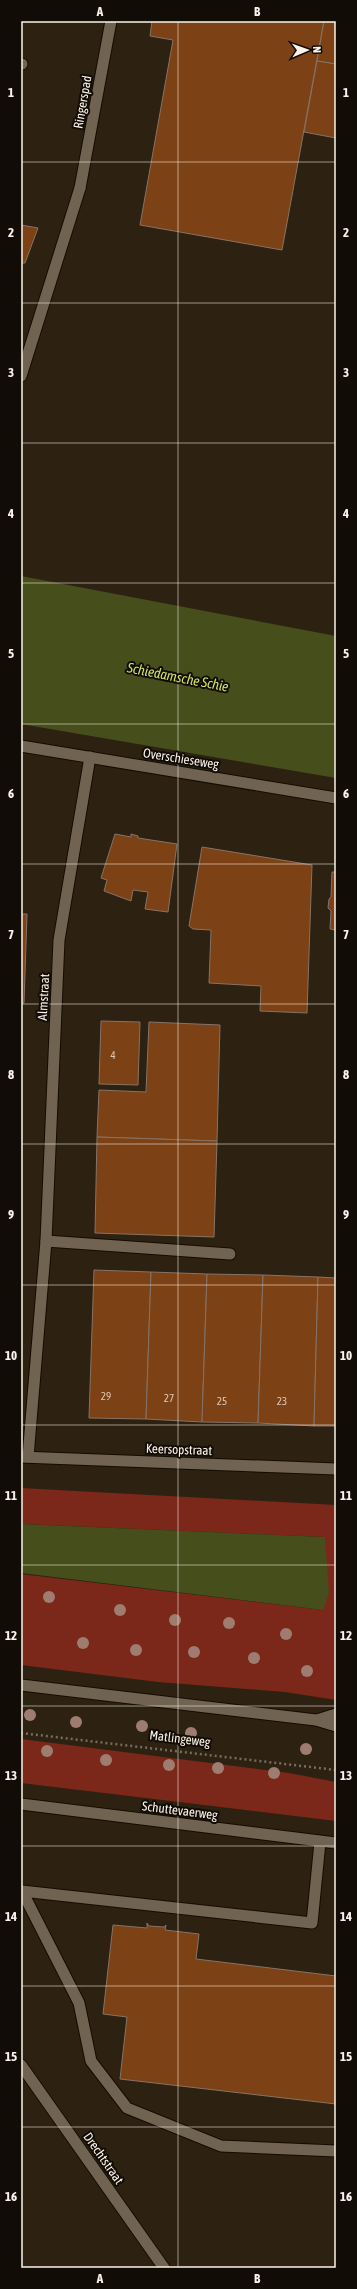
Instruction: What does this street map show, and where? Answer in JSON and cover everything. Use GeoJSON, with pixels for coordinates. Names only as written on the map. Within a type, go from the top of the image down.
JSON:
{"type":"FeatureCollection","features":[{"type":"Feature","properties":{"kind":"street","name":"Ringerspad"},"geometry":{"type":"LineString","coordinates":[[21,376],[80,188],[111,21]]}},
{"type":"Feature","properties":{"kind":"street","name":"Overschieseweg"},"geometry":{"type":"LineString","coordinates":[[21,746],[336,798]]}},
{"type":"Feature","properties":{"kind":"street","name":"Almstraat"},"geometry":{"type":"LineString","coordinates":[[24,1457],[46,1241],[59,940],[90,757]]}},
{"type":"Feature","properties":{"kind":"street"},"geometry":{"type":"LineString","coordinates":[[46,1241],[230,1254]]}},
{"type":"Feature","properties":{"kind":"street","name":"Keersopstraat"},"geometry":{"type":"LineString","coordinates":[[24,1457],[336,1469]]}},
{"type":"Feature","properties":{"kind":"street"},"geometry":{"type":"LineString","coordinates":[[21,1685],[316,1720],[336,1726]]}},
{"type":"Feature","properties":{"kind":"street"},"geometry":{"type":"LineString","coordinates":[[316,1720],[336,1714]]}},
{"type":"Feature","properties":{"kind":"street","name":"Schuttevaerweg"},"geometry":{"type":"LineString","coordinates":[[21,1804],[336,1843]]}},
{"type":"Feature","properties":{"kind":"street"},"geometry":{"type":"LineString","coordinates":[[320,1842],[312,1923],[22,1891],[79,2003],[91,2061],[127,2108],[221,2146],[336,2151]]}},
{"type":"Feature","properties":{"kind":"street","name":"Drechtstraat"},"geometry":{"type":"LineString","coordinates":[[21,2065],[164,2268]]}},
{"type":"Feature","properties":{"kind":"path","name":"Matlingeweg"},"geometry":{"type":"LineString","coordinates":[[21,1733],[336,1770]]}},
{"type":"Feature","properties":{"kind":"shaded area"},"geometry":{"type":"Polygon","coordinates":[[[21,1488],[336,1505],[336,1700],[285,1692],[158,1682],[21,1665],[21,1574],[323,1610],[325,1537],[21,1524],[21,1488]]]}},
{"type":"Feature","properties":{"kind":"shaded area"},"geometry":{"type":"Polygon","coordinates":[[[21,1739],[289,1773],[336,1782],[336,1821],[21,1783],[21,1739]]]}},
{"type":"Feature","properties":{"kind":"water","name":"Schiedamsche Schie"},"geometry":{"type":"Polygon","coordinates":[[[21,576],[336,636],[336,778],[21,724],[21,576]]]}},
{"type":"Feature","properties":{"kind":"water"},"geometry":{"type":"Polygon","coordinates":[[[21,1524],[325,1537],[329,1593],[323,1610],[21,1573],[21,1524]]]}},
{"type":"Feature","properties":{"kind":"building"},"geometry":{"type":"Polygon","coordinates":[[[152,21],[324,21],[282,250],[140,225],[173,40],[150,36],[152,21]]]}},
{"type":"Feature","properties":{"kind":"building"},"geometry":{"type":"Polygon","coordinates":[[[324,21],[336,22],[336,64],[317,61],[324,21]]]}},
{"type":"Feature","properties":{"kind":"building"},"geometry":{"type":"Polygon","coordinates":[[[317,61],[336,64],[336,138],[304,132],[317,61]]]}},
{"type":"Feature","properties":{"kind":"building"},"geometry":{"type":"Polygon","coordinates":[[[21,225],[38,228],[25,263],[21,263],[21,225]]]}},
{"type":"Feature","properties":{"kind":"building"},"geometry":{"type":"Polygon","coordinates":[[[115,834],[131,837],[131,834],[138,836],[138,838],[177,844],[168,912],[145,909],[148,892],[133,890],[131,901],[104,891],[107,880],[101,878],[115,834]]]}},
{"type":"Feature","properties":{"kind":"building"},"geometry":{"type":"Polygon","coordinates":[[[202,847],[312,865],[307,1013],[260,1011],[261,986],[209,983],[211,930],[193,929],[189,926],[202,847]]]}},
{"type":"Feature","properties":{"kind":"building"},"geometry":{"type":"Polygon","coordinates":[[[332,872],[336,872],[336,930],[330,929],[331,911],[328,908],[329,899],[331,897],[332,872]]]}},
{"type":"Feature","properties":{"kind":"building"},"geometry":{"type":"Polygon","coordinates":[[[21,914],[27,914],[24,1003],[21,1003],[21,914]]]}},
{"type":"Feature","properties":{"kind":"building"},"geometry":{"type":"Polygon","coordinates":[[[101,1021],[140,1022],[138,1085],[99,1084],[101,1021]]]}},
{"type":"Feature","properties":{"kind":"building"},"geometry":{"type":"Polygon","coordinates":[[[149,1022],[220,1025],[217,1141],[97,1137],[99,1090],[146,1092],[149,1022]]]}},
{"type":"Feature","properties":{"kind":"building"},"geometry":{"type":"Polygon","coordinates":[[[97,1137],[217,1141],[214,1237],[95,1233],[97,1137]]]}},
{"type":"Feature","properties":{"kind":"building"},"geometry":{"type":"Polygon","coordinates":[[[94,1270],[151,1272],[146,1419],[89,1418],[94,1270]]]}},
{"type":"Feature","properties":{"kind":"building"},"geometry":{"type":"Polygon","coordinates":[[[151,1272],[207,1274],[202,1422],[146,1419],[151,1272]]]}},
{"type":"Feature","properties":{"kind":"building"},"geometry":{"type":"Polygon","coordinates":[[[207,1274],[263,1275],[258,1423],[202,1422],[207,1274]]]}},
{"type":"Feature","properties":{"kind":"building"},"geometry":{"type":"Polygon","coordinates":[[[263,1275],[318,1277],[314,1426],[258,1423],[263,1275]]]}},
{"type":"Feature","properties":{"kind":"building"},"geometry":{"type":"Polygon","coordinates":[[[318,1277],[336,1278],[336,1426],[314,1426],[318,1277]]]}},
{"type":"Feature","properties":{"kind":"building"},"geometry":{"type":"Polygon","coordinates":[[[147,1923],[149,1926],[164,1927],[166,1925],[165,1930],[199,1934],[196,1959],[336,1976],[336,2104],[120,2079],[127,2017],[103,2014],[113,1925],[147,1928],[147,1923]]]}}]}
